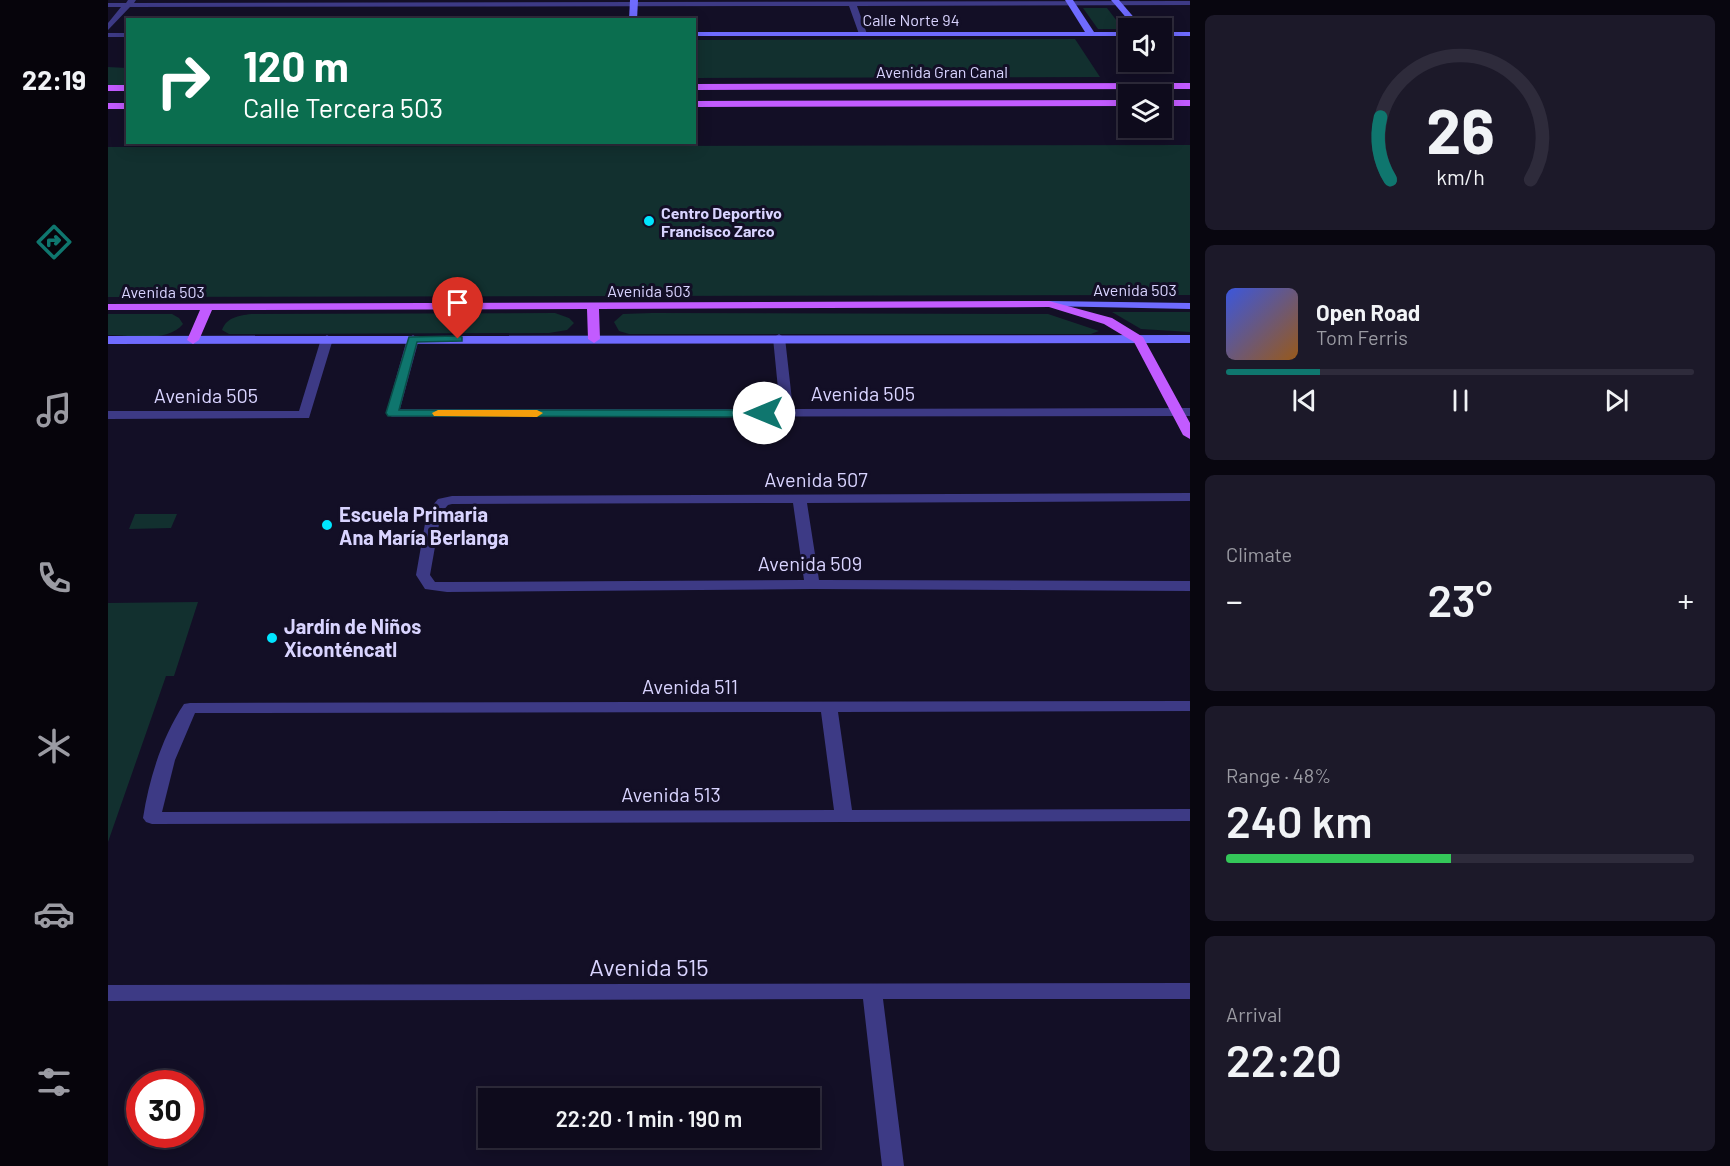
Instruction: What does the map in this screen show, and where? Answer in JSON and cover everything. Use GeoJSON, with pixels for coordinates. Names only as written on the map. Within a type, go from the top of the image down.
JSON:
{"type":"FeatureCollection","features":[{"type":"Feature","properties":{"kind":"main road","name":"Avenida Gran Canal"},"geometry":{"type":"LineString","coordinates":[[696,87],[1190,86]]}},
{"type":"Feature","properties":{"kind":"main road"},"geometry":{"type":"LineString","coordinates":[[108,88],[126,88]]}},
{"type":"Feature","properties":{"kind":"main road","name":"Avenida Gran Canal"},"geometry":{"type":"LineString","coordinates":[[696,104],[1118,103]]}},
{"type":"Feature","properties":{"kind":"main road"},"geometry":{"type":"LineString","coordinates":[[1172,103],[1190,103]]}},
{"type":"Feature","properties":{"kind":"main road"},"geometry":{"type":"LineString","coordinates":[[108,106],[126,106]]}},
{"type":"Feature","properties":{"kind":"main road"},"geometry":{"type":"LineString","coordinates":[[1049,304],[1108,321],[1138,340],[1184,412],[1190,435]]}},
{"type":"Feature","properties":{"kind":"main road","name":"Avenida 503"},"geometry":{"type":"LineString","coordinates":[[108,307],[1049,304]]}},
{"type":"Feature","properties":{"kind":"main road"},"geometry":{"type":"LineString","coordinates":[[593,307],[594,339]]}},
{"type":"Feature","properties":{"kind":"main road"},"geometry":{"type":"LineString","coordinates":[[193,340],[207,308]]}},
{"type":"Feature","properties":{"kind":"street"},"geometry":{"type":"LineString","coordinates":[[1116,1],[1130,18]]}},
{"type":"Feature","properties":{"kind":"street"},"geometry":{"type":"LineString","coordinates":[[108,6],[130,3],[375,6],[634,2],[1116,1],[1190,3]]}},
{"type":"Feature","properties":{"kind":"street"},"geometry":{"type":"LineString","coordinates":[[633,18],[634,2]]}},
{"type":"Feature","properties":{"kind":"street"},"geometry":{"type":"LineString","coordinates":[[852,2],[863,34]]}},
{"type":"Feature","properties":{"kind":"street"},"geometry":{"type":"LineString","coordinates":[[1070,2],[1091,34]]}},
{"type":"Feature","properties":{"kind":"street"},"geometry":{"type":"LineString","coordinates":[[108,28],[130,3]]}},
{"type":"Feature","properties":{"kind":"street","name":"Calle Norte 94"},"geometry":{"type":"LineString","coordinates":[[696,34],[1118,34]]}},
{"type":"Feature","properties":{"kind":"street"},"geometry":{"type":"LineString","coordinates":[[1172,34],[1190,34]]}},
{"type":"Feature","properties":{"kind":"street"},"geometry":{"type":"LineString","coordinates":[[108,35],[126,35]]}},
{"type":"Feature","properties":{"kind":"street","name":"Avenida 503"},"geometry":{"type":"LineString","coordinates":[[1049,304],[1190,306]]}},
{"type":"Feature","properties":{"kind":"street"},"geometry":{"type":"LineString","coordinates":[[779,338],[787,413]]}},
{"type":"Feature","properties":{"kind":"street","name":"Avenida 505"},"geometry":{"type":"LineString","coordinates":[[108,415],[304,415],[327,339]]}},
{"type":"Feature","properties":{"kind":"street","name":"Avenida 505"},"geometry":{"type":"LineString","coordinates":[[413,339],[392,413],[1184,412]]}},
{"type":"Feature","properties":{"kind":"street"},"geometry":{"type":"LineString","coordinates":[[108,340],[1190,339]]}},
{"type":"Feature","properties":{"kind":"street","name":"Avenida 507"},"geometry":{"type":"LineString","coordinates":[[430,586],[423,575],[434,512],[443,502],[463,500],[1190,496]]}},
{"type":"Feature","properties":{"kind":"street"},"geometry":{"type":"LineString","coordinates":[[799,498],[812,584]]}},
{"type":"Feature","properties":{"kind":"street","name":"Avenida 509"},"geometry":{"type":"LineString","coordinates":[[430,586],[812,584],[1190,586]]}},
{"type":"Feature","properties":{"kind":"street"},"geometry":{"type":"LineString","coordinates":[[829,706],[844,816]]}},
{"type":"Feature","properties":{"kind":"street","name":"Avenida 511"},"geometry":{"type":"LineString","coordinates":[[152,818],[155,795],[182,720],[190,708],[1190,706]]}},
{"type":"Feature","properties":{"kind":"street","name":"Avenida 513"},"geometry":{"type":"LineString","coordinates":[[152,818],[1190,815]]}},
{"type":"Feature","properties":{"kind":"street"},"geometry":{"type":"LineString","coordinates":[[872,991],[893,1166]]}},
{"type":"Feature","properties":{"kind":"street","name":"Avenida 515"},"geometry":{"type":"LineString","coordinates":[[108,993],[1190,991]]}},
{"type":"Feature","properties":{"kind":"green space"},"geometry":{"type":"Polygon","coordinates":[[[1083,8],[1107,8],[1118,22],[1118,29],[1098,29],[1083,8]]]}},
{"type":"Feature","properties":{"kind":"green space"},"geometry":{"type":"Polygon","coordinates":[[[1075,39],[1100,77],[696,78],[696,40],[1075,39]]]}},
{"type":"Feature","properties":{"kind":"green space"},"geometry":{"type":"Polygon","coordinates":[[[108,67],[126,68],[126,85],[108,85],[108,67]]]}},
{"type":"Feature","properties":{"kind":"green space","name":"Centro Deportivo Francisco Zarco"},"geometry":{"type":"Polygon","coordinates":[[[1190,145],[1190,295],[108,297],[108,147],[1190,145]]]}},
{"type":"Feature","properties":{"kind":"green space"},"geometry":{"type":"Polygon","coordinates":[[[1112,312],[1190,312],[1190,332],[1141,329],[1112,312]]]}},
{"type":"Feature","properties":{"kind":"green space"},"geometry":{"type":"Polygon","coordinates":[[[555,313],[569,318],[574,323],[567,330],[549,333],[229,334],[222,330],[230,320],[251,314],[555,313]]]}},
{"type":"Feature","properties":{"kind":"green space"},"geometry":{"type":"Polygon","coordinates":[[[108,314],[172,314],[183,324],[168,334],[158,336],[108,335],[108,314]]]}},
{"type":"Feature","properties":{"kind":"green space"},"geometry":{"type":"Polygon","coordinates":[[[623,314],[1048,314],[1099,331],[1091,334],[629,334],[619,331],[614,322],[623,314]]]}},
{"type":"Feature","properties":{"kind":"green space"},"geometry":{"type":"Polygon","coordinates":[[[135,514],[177,514],[171,528],[129,529],[135,514]]]}},
{"type":"Feature","properties":{"kind":"green space"},"geometry":{"type":"Polygon","coordinates":[[[198,602],[174,676],[166,676],[108,842],[108,603],[198,602]]]}},
{"type":"Feature","properties":{"kind":"slow traffic"},"geometry":{"type":"LineString","coordinates":[[438,413],[537,413]]}},
{"type":"Feature","properties":{"kind":"place","name":"Centro Deportivo Francisco Zarco"},"geometry":{"type":"Point","coordinates":[649,221]}},
{"type":"Feature","properties":{"kind":"place","name":"Escuela Primaria Ana María Berlanga"},"geometry":{"type":"Point","coordinates":[327,525]}},
{"type":"Feature","properties":{"kind":"place","name":"Jardín de Niños Xiconténcatl"},"geometry":{"type":"Point","coordinates":[272,638]}},
{"type":"Feature","properties":{"kind":"route"},"geometry":{"type":"LineString","coordinates":[[458,339],[413,339],[392,413],[764,413]]}}]}
